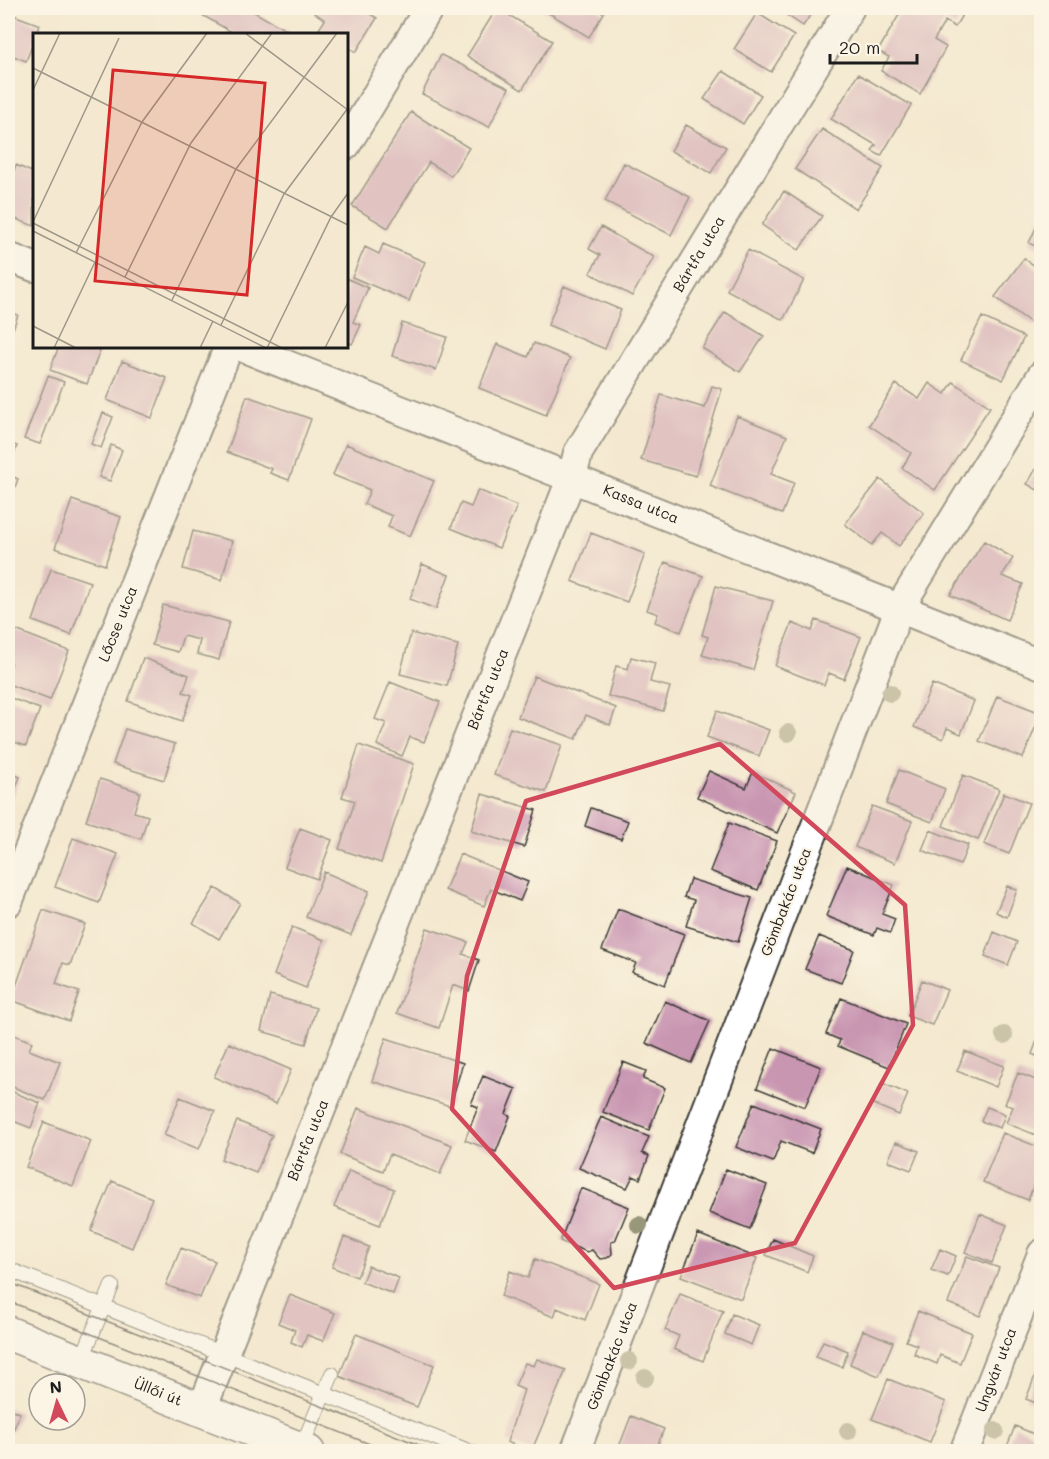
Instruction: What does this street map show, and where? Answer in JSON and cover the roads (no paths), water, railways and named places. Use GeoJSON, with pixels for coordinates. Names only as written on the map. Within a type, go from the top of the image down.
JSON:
{"type":"FeatureCollection","features":[{"type":"Feature","properties":{"kind":"main road","name":"Üllői út"},"geometry":{"type":"LineString","coordinates":[[8,1332],[305,1450]]}},
{"type":"Feature","properties":{"kind":"street"},"geometry":{"type":"LineString","coordinates":[[348,142],[429,8]]}},
{"type":"Feature","properties":{"kind":"street","name":"Bártfa utca"},"geometry":{"type":"LineString","coordinates":[[202,1409],[572,477],[578,453],[850,8]]}},
{"type":"Feature","properties":{"kind":"street"},"geometry":{"type":"LineString","coordinates":[[8,257],[33,267]]}},
{"type":"Feature","properties":{"kind":"street","name":"Lőcse utca"},"geometry":{"type":"LineString","coordinates":[[8,902],[228,348]]}},
{"type":"Feature","properties":{"kind":"street","name":"Kassa utca"},"geometry":{"type":"LineString","coordinates":[[244,348],[1041,665]]}},
{"type":"Feature","properties":{"kind":"street","name":"Gömbakác utca"},"geometry":{"type":"LineString","coordinates":[[575,1452],[900,607],[1041,375]]}},
{"type":"Feature","properties":{"kind":"street","name":"Ungvár utca"},"geometry":{"type":"LineString","coordinates":[[964,1452],[1041,1254]]}},
{"type":"Feature","properties":{"kind":"lane"},"geometry":{"type":"LineString","coordinates":[[8,1269],[471,1452]]}},
{"type":"Feature","properties":{"kind":"lane"},"geometry":{"type":"LineString","coordinates":[[81,1361],[112,1287]]}},
{"type":"Feature","properties":{"kind":"lane"},"geometry":{"type":"LineString","coordinates":[[305,1450],[332,1374]]}},
{"type":"Feature","properties":{"kind":"tram line"},"geometry":{"type":"LineString","coordinates":[[8,1282],[437,1452]]}},
{"type":"Feature","properties":{"kind":"tram line"},"geometry":{"type":"LineString","coordinates":[[8,1301],[390,1452]]}}]}
